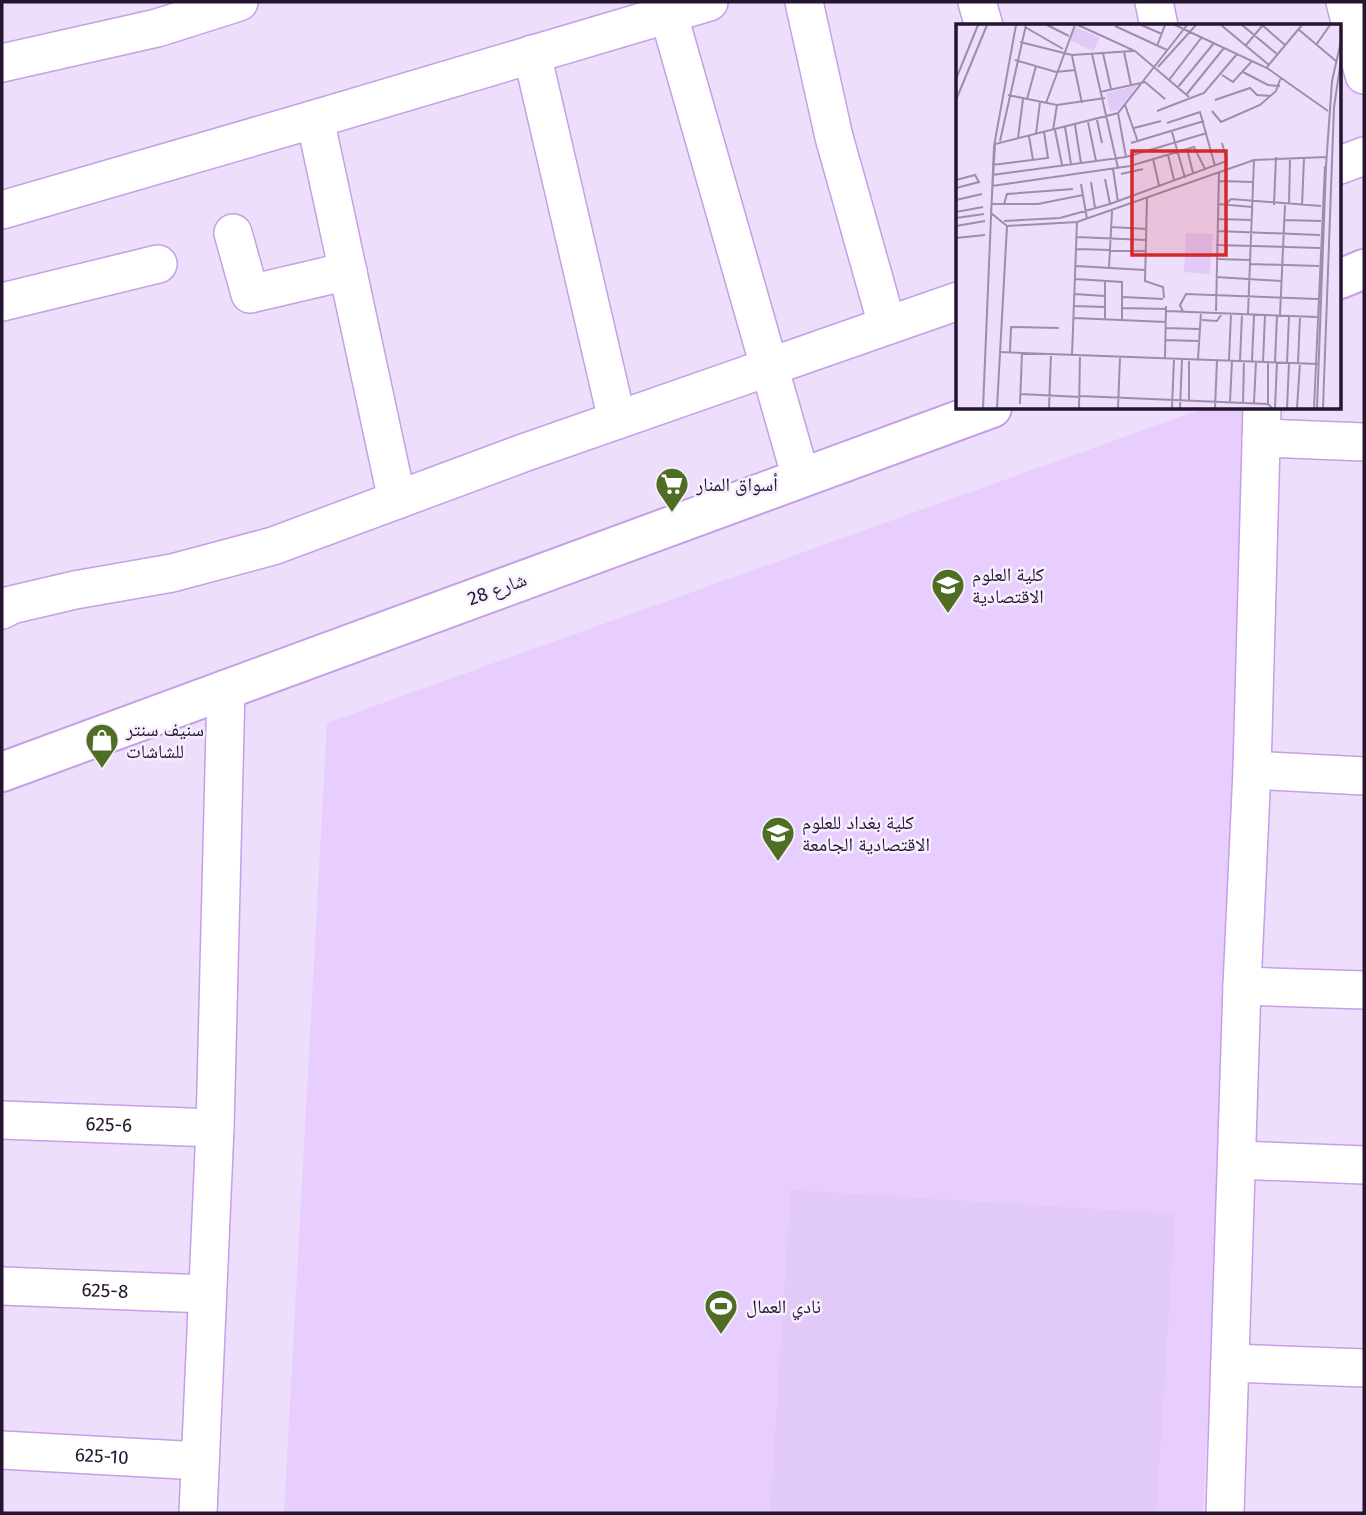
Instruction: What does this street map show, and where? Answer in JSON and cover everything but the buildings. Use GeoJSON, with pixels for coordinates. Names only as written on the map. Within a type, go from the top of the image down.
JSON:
{"type":"FeatureCollection","features":[{"type":"Feature","properties":{"kind":"street"},"geometry":{"type":"LineString","coordinates":[[2,63],[157,27],[239,2]]}},
{"type":"Feature","properties":{"kind":"street"},"geometry":{"type":"LineString","coordinates":[[2,210],[532,54],[666,8],[709,2]]}},
{"type":"Feature","properties":{"kind":"street"},"geometry":{"type":"LineString","coordinates":[[804,2],[834,137],[887,325]]}},
{"type":"Feature","properties":{"kind":"street"},"geometry":{"type":"LineString","coordinates":[[977,2],[983,24]]}},
{"type":"Feature","properties":{"kind":"street"},"geometry":{"type":"LineString","coordinates":[[1154,2],[1160,24]]}},
{"type":"Feature","properties":{"kind":"street"},"geometry":{"type":"LineString","coordinates":[[1345,2],[1364,75]]}},
{"type":"Feature","properties":{"kind":"street"},"geometry":{"type":"LineString","coordinates":[[666,8],[802,478]]}},
{"type":"Feature","properties":{"kind":"street"},"geometry":{"type":"LineString","coordinates":[[532,54],[617,420]]}},
{"type":"Feature","properties":{"kind":"street"},"geometry":{"type":"LineString","coordinates":[[315,119],[397,500]]}},
{"type":"Feature","properties":{"kind":"street"},"geometry":{"type":"LineString","coordinates":[[1342,164],[1364,156]]}},
{"type":"Feature","properties":{"kind":"street"},"geometry":{"type":"LineString","coordinates":[[233,233],[250,293],[348,271]]}},
{"type":"Feature","properties":{"kind":"street"},"geometry":{"type":"LineString","coordinates":[[2,302],[158,264]]}},
{"type":"Feature","properties":{"kind":"street"},"geometry":{"type":"LineString","coordinates":[[1342,278],[1364,269]]}},
{"type":"Feature","properties":{"kind":"street"},"geometry":{"type":"LineString","coordinates":[[2,610],[75,590],[172,573],[261,549],[617,420],[956,302]]}},
{"type":"Feature","properties":{"kind":"street","name":"شارع 28"},"geometry":{"type":"LineString","coordinates":[[2,772],[987,410]]}},
{"type":"Feature","properties":{"kind":"street"},"geometry":{"type":"LineString","coordinates":[[1225,1513],[1242,986],[1252,770],[1261,423],[1364,442]]}},
{"type":"Feature","properties":{"kind":"street"},"geometry":{"type":"LineString","coordinates":[[198,1513],[215,1128],[226,688]]}},
{"type":"Feature","properties":{"kind":"street"},"geometry":{"type":"LineString","coordinates":[[1252,770],[1364,776]]}},
{"type":"Feature","properties":{"kind":"street"},"geometry":{"type":"LineString","coordinates":[[1242,986],[1364,990]]}},
{"type":"Feature","properties":{"kind":"street","name":"625-6"},"geometry":{"type":"LineString","coordinates":[[2,1119],[215,1128]]}},
{"type":"Feature","properties":{"kind":"street"},"geometry":{"type":"LineString","coordinates":[[1237,1160],[1364,1166]]}},
{"type":"Feature","properties":{"kind":"street","name":"625-8"},"geometry":{"type":"LineString","coordinates":[[2,1286],[207,1294]]}},
{"type":"Feature","properties":{"kind":"street"},"geometry":{"type":"LineString","coordinates":[[1230,1363],[1364,1368]]}},
{"type":"Feature","properties":{"kind":"street","name":"625-10"},"geometry":{"type":"LineString","coordinates":[[2,1450],[200,1461]]}},
{"type":"Feature","properties":{"kind":"shaded area","name":"كلية بغداد للعلوم الاقتصادية الجامعة"},"geometry":{"type":"Polygon","coordinates":[[[1199,410],[1255,410],[1230,1004],[1203,1513],[284,1513],[327,723],[1199,410]]]}},
{"type":"Feature","properties":{"kind":"shaded area"},"geometry":{"type":"Polygon","coordinates":[[[791,1190],[1175,1214],[1156,1513],[770,1513],[791,1190]]]}},
{"type":"Feature","properties":{"kind":"place","name":"أسواق المنار"},"geometry":{"type":"Point","coordinates":[672,514]}},
{"type":"Feature","properties":{"kind":"place","name":"كلية العلوم الاقتصادية"},"geometry":{"type":"Point","coordinates":[948,615]}},
{"type":"Feature","properties":{"kind":"place","name":"سنيف سنتر للشاشات"},"geometry":{"type":"Point","coordinates":[102,770]}},
{"type":"Feature","properties":{"kind":"place","name":"كلية بغداد للعلوم الاقتصادية الجامعة"},"geometry":{"type":"Point","coordinates":[778,863]}},
{"type":"Feature","properties":{"kind":"place","name":"نادي العمال"},"geometry":{"type":"Point","coordinates":[721,1336]}}]}
